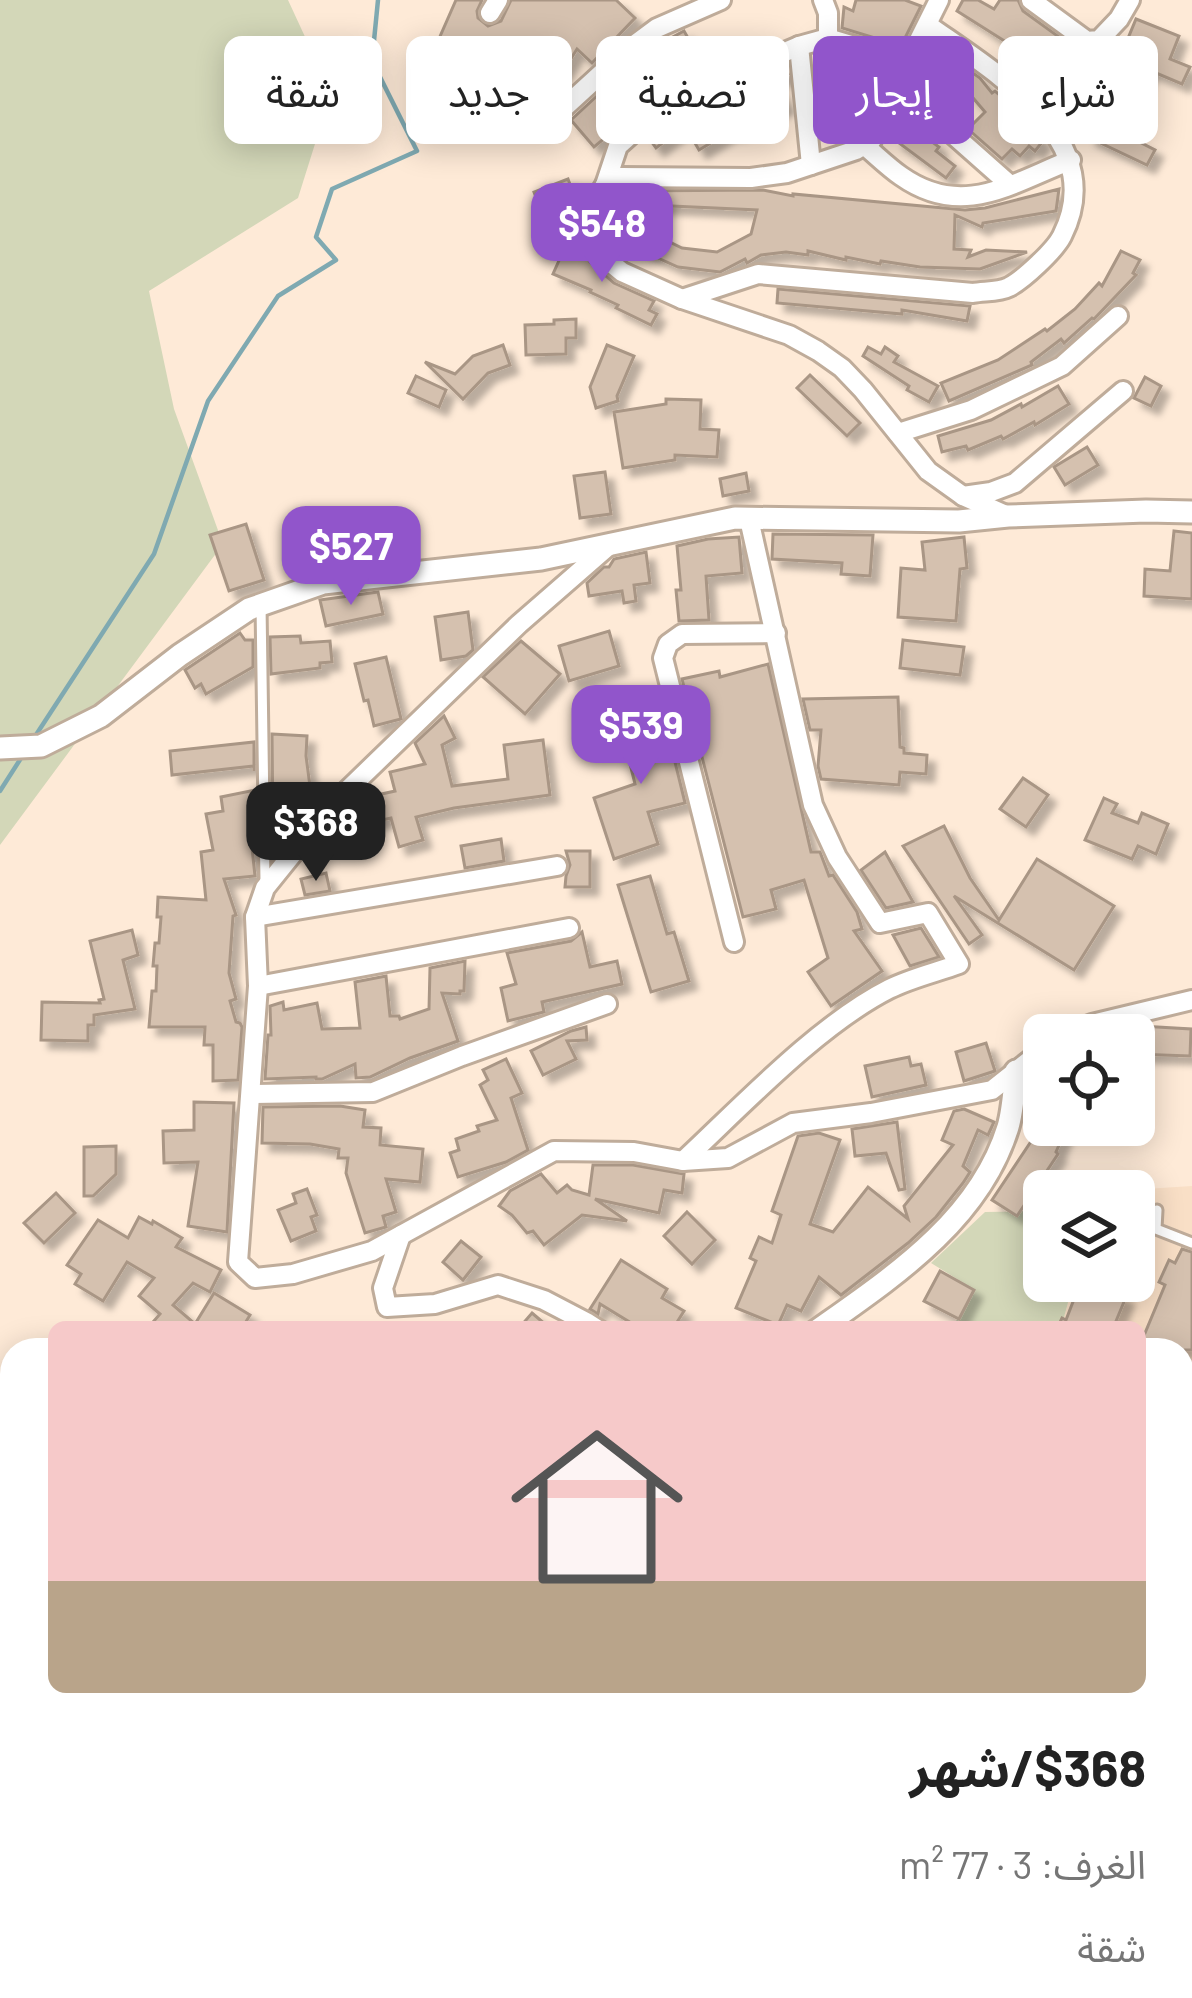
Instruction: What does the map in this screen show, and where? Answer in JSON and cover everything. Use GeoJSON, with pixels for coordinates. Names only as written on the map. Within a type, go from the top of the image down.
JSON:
{"type":"FeatureCollection","features":[{"type":"Feature","properties":{"kind":"street"},"geometry":{"type":"LineString","coordinates":[[572,101],[657,28],[722,0]]}},
{"type":"Feature","properties":{"kind":"street"},"geometry":{"type":"LineString","coordinates":[[823,0],[828,36]]}},
{"type":"Feature","properties":{"kind":"street"},"geometry":{"type":"LineString","coordinates":[[922,36],[938,0]]}},
{"type":"Feature","properties":{"kind":"street"},"geometry":{"type":"LineString","coordinates":[[1031,0],[1088,40],[1099,40],[1134,0]]}},
{"type":"Feature","properties":{"kind":"street"},"geometry":{"type":"LineString","coordinates":[[682,299],[758,274],[973,292],[1007,288],[1057,246],[1073,207],[1072,160],[1023,93],[928,25]]}},
{"type":"Feature","properties":{"kind":"street"},"geometry":{"type":"LineString","coordinates":[[813,42],[666,103],[618,146],[592,217],[600,252],[622,272],[682,299],[789,335],[818,351],[842,368],[928,471],[963,496],[1008,515]]}},
{"type":"Feature","properties":{"kind":"street"},"geometry":{"type":"LineString","coordinates":[[799,46],[811,165]]}},
{"type":"Feature","properties":{"kind":"street"},"geometry":{"type":"LineString","coordinates":[[964,144],[1009,184]]}},
{"type":"Feature","properties":{"kind":"street"},"geometry":{"type":"LineString","coordinates":[[605,185],[620,178],[751,178],[811,165],[864,145],[902,178],[939,196],[975,198],[1072,160]]}},
{"type":"Feature","properties":{"kind":"street"},"geometry":{"type":"LineString","coordinates":[[898,433],[970,410],[1062,366],[1118,316]]}},
{"type":"Feature","properties":{"kind":"street"},"geometry":{"type":"LineString","coordinates":[[963,496],[1015,483],[1123,391]]}},
{"type":"Feature","properties":{"kind":"street"},"geometry":{"type":"LineString","coordinates":[[0,748],[41,746],[101,716],[249,609],[323,584],[541,559],[735,518],[959,521],[1008,515],[1192,512]]}},
{"type":"Feature","properties":{"kind":"street"},"geometry":{"type":"LineString","coordinates":[[683,1161],[843,1019],[890,988],[959,964],[928,913],[880,923],[837,857],[813,805],[749,519]]}},
{"type":"Feature","properties":{"kind":"street"},"geometry":{"type":"LineString","coordinates":[[612,543],[519,624],[332,805],[266,888],[255,917],[258,986],[238,1262],[255,1278],[293,1274],[372,1251],[554,1151],[634,1152],[683,1161],[728,1158],[793,1123],[992,1090],[1023,1066]]}},
{"type":"Feature","properties":{"kind":"street"},"geometry":{"type":"LineString","coordinates":[[734,942],[663,658],[668,644],[682,634],[776,633]]}},
{"type":"Feature","properties":{"kind":"street"},"geometry":{"type":"LineString","coordinates":[[255,917],[557,866]]}},
{"type":"Feature","properties":{"kind":"street"},"geometry":{"type":"LineString","coordinates":[[258,986],[568,928]]}},
{"type":"Feature","properties":{"kind":"street"},"geometry":{"type":"LineString","coordinates":[[1134,1014],[1192,1000]]}},
{"type":"Feature","properties":{"kind":"street"},"geometry":{"type":"LineString","coordinates":[[251,1094],[374,1092],[607,1004]]}},
{"type":"Feature","properties":{"kind":"street"},"geometry":{"type":"LineString","coordinates":[[806,1338],[929,1247],[978,1190],[1008,1126],[1016,1072]]}},
{"type":"Feature","properties":{"kind":"street"},"geometry":{"type":"LineString","coordinates":[[400,1235],[383,1288],[387,1306],[435,1304],[498,1285],[544,1300],[611,1338]]}},
{"type":"Feature","properties":{"kind":"lane"},"geometry":{"type":"LineString","coordinates":[[261,605],[266,888]]}},
{"type":"Feature","properties":{"kind":"lane"},"geometry":{"type":"LineString","coordinates":[[1157,1210],[1156,1229],[1192,1244]]}},
{"type":"Feature","properties":{"kind":"shaded area"},"geometry":{"type":"Polygon","coordinates":[[[1192,1186],[1192,1338],[1058,1338],[1068,1302],[1155,1302],[1155,1188],[1192,1186]]]}},
{"type":"Feature","properties":{"kind":"green space"},"geometry":{"type":"Polygon","coordinates":[[[0,0],[288,0],[305,36],[224,36],[224,144],[315,144],[298,198],[149,291],[174,409],[223,544],[0,845],[0,0]]]}},
{"type":"Feature","properties":{"kind":"green space"},"geometry":{"type":"Polygon","coordinates":[[[1023,1211],[1023,1302],[1068,1302],[1058,1338],[943,1338],[975,1290],[931,1263],[985,1212],[1023,1211]]]}},
{"type":"Feature","properties":{"kind":"green space"},"geometry":{"type":"Polygon","coordinates":[[[853,1320],[873,1338],[825,1338],[853,1320]]]}},
{"type":"Feature","properties":{"kind":"building"},"geometry":{"type":"Polygon","coordinates":[[[456,0],[482,0],[478,18],[488,26],[501,21],[511,0],[616,0],[635,18],[618,36],[596,36],[592,63],[577,49],[572,57],[572,36],[440,36],[456,0]]]}},
{"type":"Feature","properties":{"kind":"building"},"geometry":{"type":"Polygon","coordinates":[[[856,0],[905,0],[921,6],[906,36],[868,36],[842,28],[844,7],[853,11],[856,0]]]}},
{"type":"Feature","properties":{"kind":"building"},"geometry":{"type":"Polygon","coordinates":[[[963,0],[978,0],[994,9],[1000,0],[1018,0],[1023,11],[1058,36],[998,37],[957,11],[963,0]]]}},
{"type":"Feature","properties":{"kind":"building"},"geometry":{"type":"Polygon","coordinates":[[[1136,19],[1179,36],[1170,59],[1190,67],[1182,84],[1158,74],[1158,36],[1129,36],[1136,19]]]}},
{"type":"Feature","properties":{"kind":"building"},"geometry":{"type":"Polygon","coordinates":[[[974,74],[998,94],[998,144],[1041,144],[1035,151],[1029,146],[1020,156],[1012,149],[1002,159],[974,134],[974,123],[985,112],[974,99],[974,74]]]}},
{"type":"Feature","properties":{"kind":"building"},"geometry":{"type":"Polygon","coordinates":[[[596,97],[598,144],[594,147],[572,119],[596,97]]]}},
{"type":"Feature","properties":{"kind":"building"},"geometry":{"type":"Polygon","coordinates":[[[900,144],[935,144],[936,151],[955,166],[946,178],[900,144]]]}},
{"type":"Feature","properties":{"kind":"building"},"geometry":{"type":"Polygon","coordinates":[[[1103,144],[1143,144],[1155,150],[1147,165],[1103,144]]]}},
{"type":"Feature","properties":{"kind":"building"},"geometry":{"type":"Polygon","coordinates":[[[568,179],[582,233],[549,245],[534,192],[568,179]]]}},
{"type":"Feature","properties":{"kind":"building"},"geometry":{"type":"Polygon","coordinates":[[[1059,189],[1056,211],[983,223],[982,227],[955,215],[954,249],[971,250],[968,257],[986,250],[1027,252],[980,269],[880,264],[808,251],[808,255],[761,255],[720,272],[678,267],[613,231],[621,218],[682,248],[717,252],[751,234],[757,210],[628,204],[628,191],[763,190],[965,210],[1059,189]]]}},
{"type":"Feature","properties":{"kind":"building"},"geometry":{"type":"Polygon","coordinates":[[[566,245],[587,254],[614,283],[654,301],[649,310],[657,314],[651,325],[553,274],[566,245]]]}},
{"type":"Feature","properties":{"kind":"building"},"geometry":{"type":"Polygon","coordinates":[[[1121,251],[1140,260],[1136,275],[1094,319],[1064,343],[1061,339],[1032,365],[949,401],[941,383],[998,360],[1047,331],[1099,283],[1102,286],[1121,251]]]}},
{"type":"Feature","properties":{"kind":"building"},"geometry":{"type":"Polygon","coordinates":[[[778,289],[970,306],[967,321],[902,310],[902,314],[777,303],[778,289]]]}},
{"type":"Feature","properties":{"kind":"building"},"geometry":{"type":"Polygon","coordinates":[[[576,319],[576,338],[566,338],[566,354],[526,355],[525,325],[576,319]]]}},
{"type":"Feature","properties":{"kind":"building"},"geometry":{"type":"Polygon","coordinates":[[[503,345],[510,365],[488,373],[463,399],[425,362],[455,374],[473,356],[503,345]]]}},
{"type":"Feature","properties":{"kind":"building"},"geometry":{"type":"Polygon","coordinates":[[[607,345],[634,356],[618,401],[596,408],[590,387],[607,345]]]}},
{"type":"Feature","properties":{"kind":"building"},"geometry":{"type":"Polygon","coordinates":[[[868,347],[881,354],[885,347],[898,356],[894,362],[938,386],[929,402],[863,356],[868,347]]]}},
{"type":"Feature","properties":{"kind":"building"},"geometry":{"type":"Polygon","coordinates":[[[810,375],[860,423],[847,436],[797,388],[810,375]]]}},
{"type":"Feature","properties":{"kind":"building"},"geometry":{"type":"Polygon","coordinates":[[[416,376],[446,390],[439,407],[408,393],[416,376]]]}},
{"type":"Feature","properties":{"kind":"building"},"geometry":{"type":"Polygon","coordinates":[[[1145,377],[1161,386],[1151,406],[1134,398],[1145,377]]]}},
{"type":"Feature","properties":{"kind":"building"},"geometry":{"type":"Polygon","coordinates":[[[1058,386],[1069,404],[1035,425],[968,450],[966,446],[942,452],[938,436],[991,420],[1058,386]]]}},
{"type":"Feature","properties":{"kind":"building"},"geometry":{"type":"Polygon","coordinates":[[[666,399],[701,400],[700,429],[719,430],[717,457],[675,455],[675,460],[623,468],[614,412],[666,404],[666,399]]]}},
{"type":"Feature","properties":{"kind":"building"},"geometry":{"type":"Polygon","coordinates":[[[1087,447],[1098,465],[1065,485],[1054,467],[1087,447]]]}},
{"type":"Feature","properties":{"kind":"building"},"geometry":{"type":"Polygon","coordinates":[[[605,472],[611,514],[580,518],[574,476],[605,472]]]}},
{"type":"Feature","properties":{"kind":"building"},"geometry":{"type":"Polygon","coordinates":[[[746,473],[749,491],[723,496],[720,479],[746,473]]]}},
{"type":"Feature","properties":{"kind":"building"},"geometry":{"type":"Polygon","coordinates":[[[246,524],[264,580],[229,591],[210,535],[246,524]]]}},
{"type":"Feature","properties":{"kind":"building"},"geometry":{"type":"Polygon","coordinates":[[[1174,531],[1192,533],[1192,599],[1144,596],[1145,569],[1170,571],[1174,531]]]}},
{"type":"Feature","properties":{"kind":"building"},"geometry":{"type":"Polygon","coordinates":[[[773,534],[873,535],[870,576],[841,574],[842,563],[772,559],[773,534]]]}},
{"type":"Feature","properties":{"kind":"building"},"geometry":{"type":"Polygon","coordinates":[[[739,537],[742,573],[706,576],[709,620],[679,621],[677,546],[739,537]]]}},
{"type":"Feature","properties":{"kind":"building"},"geometry":{"type":"Polygon","coordinates":[[[964,537],[967,568],[960,569],[956,621],[898,617],[901,568],[925,570],[922,542],[964,537]]]}},
{"type":"Feature","properties":{"kind":"building"},"geometry":{"type":"Polygon","coordinates":[[[646,552],[650,583],[634,585],[636,601],[624,603],[622,591],[589,596],[587,583],[614,559],[646,552]]]}},
{"type":"Feature","properties":{"kind":"building"},"geometry":{"type":"Polygon","coordinates":[[[378,592],[383,614],[326,626],[320,600],[378,592]]]}},
{"type":"Feature","properties":{"kind":"building"},"geometry":{"type":"Polygon","coordinates":[[[468,612],[473,650],[466,656],[441,660],[435,617],[468,612]]]}},
{"type":"Feature","properties":{"kind":"building"},"geometry":{"type":"Polygon","coordinates":[[[609,631],[619,666],[569,681],[559,646],[609,631]]]}},
{"type":"Feature","properties":{"kind":"building"},"geometry":{"type":"Polygon","coordinates":[[[240,633],[245,640],[253,640],[253,667],[206,694],[201,684],[195,688],[185,670],[240,633]]]}},
{"type":"Feature","properties":{"kind":"building"},"geometry":{"type":"Polygon","coordinates":[[[300,636],[301,643],[330,641],[332,662],[271,674],[270,637],[300,636]]]}},
{"type":"Feature","properties":{"kind":"building"},"geometry":{"type":"Polygon","coordinates":[[[903,640],[964,647],[960,675],[900,668],[903,640]]]}},
{"type":"Feature","properties":{"kind":"building"},"geometry":{"type":"Polygon","coordinates":[[[521,641],[560,674],[525,714],[483,677],[521,641]]]}},
{"type":"Feature","properties":{"kind":"building"},"geometry":{"type":"Polygon","coordinates":[[[386,657],[401,719],[374,726],[355,664],[386,657]]]}},
{"type":"Feature","properties":{"kind":"building"},"geometry":{"type":"Polygon","coordinates":[[[768,664],[811,852],[820,852],[829,876],[833,875],[857,912],[862,929],[854,931],[882,971],[831,1006],[808,972],[828,958],[804,880],[771,890],[776,909],[743,917],[682,679],[719,671],[720,677],[768,664]]]}},
{"type":"Feature","properties":{"kind":"building"},"geometry":{"type":"Polygon","coordinates":[[[898,697],[900,747],[904,753],[927,755],[926,774],[900,772],[899,785],[821,779],[821,730],[810,730],[803,699],[898,697]]]}},
{"type":"Feature","properties":{"kind":"building"},"geometry":{"type":"Polygon","coordinates":[[[663,713],[685,803],[648,812],[658,844],[614,859],[594,798],[635,784],[620,724],[663,713]]]}},
{"type":"Feature","properties":{"kind":"building"},"geometry":{"type":"Polygon","coordinates":[[[444,716],[455,738],[442,745],[452,786],[508,779],[504,745],[543,740],[550,795],[416,817],[423,840],[399,847],[391,818],[373,822],[368,797],[395,791],[390,772],[425,764],[415,743],[444,716]]]}},
{"type":"Feature","properties":{"kind":"building"},"geometry":{"type":"Polygon","coordinates":[[[272,734],[307,736],[311,794],[286,798],[290,822],[273,825],[272,734]]]}},
{"type":"Feature","properties":{"kind":"building"},"geometry":{"type":"Polygon","coordinates":[[[254,742],[254,766],[172,775],[170,751],[254,742]]]}},
{"type":"Feature","properties":{"kind":"building"},"geometry":{"type":"Polygon","coordinates":[[[1023,778],[1048,795],[1026,827],[1000,809],[1023,778]]]}},
{"type":"Feature","properties":{"kind":"building"},"geometry":{"type":"Polygon","coordinates":[[[255,790],[255,828],[250,829],[255,876],[224,879],[236,915],[229,973],[236,999],[230,1001],[242,1027],[238,1080],[213,1081],[213,1045],[204,1045],[205,1027],[149,1027],[152,991],[156,991],[158,897],[206,900],[201,852],[213,850],[206,814],[223,811],[221,797],[255,790]]]}},
{"type":"Feature","properties":{"kind":"building"},"geometry":{"type":"Polygon","coordinates":[[[1104,798],[1117,804],[1112,813],[1138,823],[1142,813],[1168,824],[1156,854],[1138,846],[1132,859],[1085,840],[1104,798]]]}},
{"type":"Feature","properties":{"kind":"building"},"geometry":{"type":"Polygon","coordinates":[[[944,826],[970,878],[999,920],[1037,859],[1114,906],[1074,970],[954,896],[982,935],[969,944],[903,846],[944,826]]]}},
{"type":"Feature","properties":{"kind":"building"},"geometry":{"type":"Polygon","coordinates":[[[501,839],[504,861],[465,868],[461,846],[501,839]]]}},
{"type":"Feature","properties":{"kind":"building"},"geometry":{"type":"Polygon","coordinates":[[[566,851],[590,851],[590,887],[565,887],[570,865],[566,851]]]}},
{"type":"Feature","properties":{"kind":"building"},"geometry":{"type":"Polygon","coordinates":[[[885,852],[913,902],[886,908],[861,870],[885,852]]]}},
{"type":"Feature","properties":{"kind":"building"},"geometry":{"type":"Polygon","coordinates":[[[326,873],[330,891],[305,895],[301,879],[326,873]]]}},
{"type":"Feature","properties":{"kind":"building"},"geometry":{"type":"Polygon","coordinates":[[[650,876],[667,934],[674,932],[689,981],[651,992],[618,885],[650,876]]]}},
{"type":"Feature","properties":{"kind":"building"},"geometry":{"type":"Polygon","coordinates":[[[921,928],[939,957],[910,966],[893,935],[921,928]]]}},
{"type":"Feature","properties":{"kind":"building"},"geometry":{"type":"Polygon","coordinates":[[[132,930],[138,955],[123,960],[135,1009],[94,1015],[88,1041],[41,1040],[42,1002],[100,1003],[104,999],[90,941],[132,930]]]}},
{"type":"Feature","properties":{"kind":"building"},"geometry":{"type":"Polygon","coordinates":[[[582,932],[590,967],[617,961],[622,984],[542,1002],[544,1012],[508,1021],[501,988],[516,984],[507,953],[571,941],[582,932]]]}},
{"type":"Feature","properties":{"kind":"building"},"geometry":{"type":"Polygon","coordinates":[[[465,961],[464,991],[442,993],[458,1041],[370,1077],[356,1078],[355,1064],[322,1079],[265,1079],[270,1006],[283,1002],[284,1010],[317,1003],[322,1029],[360,1028],[355,982],[386,976],[390,1016],[400,1019],[429,1009],[430,968],[465,961]]]}},
{"type":"Feature","properties":{"kind":"building"},"geometry":{"type":"Polygon","coordinates":[[[586,1027],[587,1040],[567,1041],[576,1059],[543,1075],[531,1051],[586,1027]]]}},
{"type":"Feature","properties":{"kind":"building"},"geometry":{"type":"Polygon","coordinates":[[[1155,1027],[1191,1029],[1190,1056],[1155,1055],[1155,1027]]]}},
{"type":"Feature","properties":{"kind":"building"},"geometry":{"type":"Polygon","coordinates":[[[986,1043],[995,1071],[964,1081],[956,1052],[986,1043]]]}},
{"type":"Feature","properties":{"kind":"building"},"geometry":{"type":"Polygon","coordinates":[[[909,1057],[911,1066],[921,1064],[926,1085],[872,1097],[865,1066],[909,1057]]]}},
{"type":"Feature","properties":{"kind":"building"},"geometry":{"type":"Polygon","coordinates":[[[506,1059],[522,1093],[511,1098],[528,1150],[458,1177],[450,1153],[459,1150],[456,1139],[497,1120],[480,1085],[488,1080],[483,1070],[506,1059]]]}},
{"type":"Feature","properties":{"kind":"building"},"geometry":{"type":"Polygon","coordinates":[[[194,1102],[234,1103],[227,1232],[188,1226],[198,1162],[164,1163],[163,1131],[194,1130],[194,1102]]]}},
{"type":"Feature","properties":{"kind":"building"},"geometry":{"type":"Polygon","coordinates":[[[263,1107],[365,1110],[363,1127],[381,1128],[380,1145],[423,1149],[420,1182],[386,1179],[396,1212],[383,1216],[386,1227],[365,1233],[346,1173],[348,1158],[338,1158],[339,1149],[262,1143],[263,1107]]]}},
{"type":"Feature","properties":{"kind":"building"},"geometry":{"type":"Polygon","coordinates":[[[964,1109],[994,1122],[988,1135],[978,1130],[963,1166],[970,1172],[963,1183],[908,1243],[841,1295],[819,1277],[801,1311],[787,1305],[778,1325],[736,1308],[756,1261],[750,1258],[759,1237],[772,1243],[781,1215],[772,1211],[798,1136],[819,1133],[840,1140],[810,1224],[833,1232],[868,1187],[908,1219],[904,1206],[953,1145],[942,1140],[954,1111],[964,1109]]]}},
{"type":"Feature","properties":{"kind":"building"},"geometry":{"type":"Polygon","coordinates":[[[897,1122],[905,1189],[899,1190],[886,1153],[855,1156],[852,1129],[897,1122]]]}},
{"type":"Feature","properties":{"kind":"building"},"geometry":{"type":"Polygon","coordinates":[[[116,1146],[116,1174],[93,1196],[84,1196],[84,1147],[116,1146]]]}},
{"type":"Feature","properties":{"kind":"building"},"geometry":{"type":"Polygon","coordinates":[[[1028,1146],[1059,1146],[1047,1170],[1023,1170],[1023,1207],[1017,1216],[992,1200],[1028,1146]]]}},
{"type":"Feature","properties":{"kind":"building"},"geometry":{"type":"Polygon","coordinates":[[[593,1165],[633,1165],[684,1174],[682,1193],[664,1190],[659,1213],[595,1199],[627,1221],[582,1215],[544,1245],[499,1206],[510,1191],[541,1174],[557,1193],[567,1185],[589,1195],[593,1165]]]}},
{"type":"Feature","properties":{"kind":"building"},"geometry":{"type":"Polygon","coordinates":[[[307,1189],[317,1215],[311,1217],[316,1231],[291,1241],[278,1210],[296,1203],[293,1194],[307,1189]]]}},
{"type":"Feature","properties":{"kind":"building"},"geometry":{"type":"Polygon","coordinates":[[[56,1193],[75,1213],[44,1243],[24,1223],[56,1193]]]}},
{"type":"Feature","properties":{"kind":"building"},"geometry":{"type":"Polygon","coordinates":[[[687,1212],[715,1240],[692,1264],[664,1236],[687,1212]]]}},
{"type":"Feature","properties":{"kind":"building"},"geometry":{"type":"Polygon","coordinates":[[[139,1217],[153,1221],[182,1238],[176,1247],[221,1270],[210,1292],[193,1283],[173,1305],[195,1324],[214,1293],[250,1315],[236,1338],[156,1338],[161,1328],[153,1322],[160,1314],[139,1296],[154,1278],[127,1262],[103,1301],[75,1284],[81,1274],[67,1265],[98,1220],[128,1238],[139,1217]]]}},
{"type":"Feature","properties":{"kind":"building"},"geometry":{"type":"Polygon","coordinates":[[[461,1241],[481,1257],[463,1280],[443,1262],[461,1241]]]}},
{"type":"Feature","properties":{"kind":"building"},"geometry":{"type":"Polygon","coordinates":[[[1182,1249],[1192,1252],[1192,1338],[1143,1338],[1165,1285],[1159,1282],[1169,1260],[1175,1263],[1182,1249]]]}},
{"type":"Feature","properties":{"kind":"building"},"geometry":{"type":"Polygon","coordinates":[[[621,1260],[667,1289],[662,1298],[684,1311],[667,1338],[656,1338],[600,1304],[598,1314],[590,1309],[621,1260]]]}},
{"type":"Feature","properties":{"kind":"building"},"geometry":{"type":"Polygon","coordinates":[[[940,1271],[974,1290],[959,1319],[924,1301],[940,1271]]]}},
{"type":"Feature","properties":{"kind":"building"},"geometry":{"type":"Polygon","coordinates":[[[1073,1302],[1124,1302],[1109,1338],[1054,1335],[1062,1318],[1066,1320],[1073,1302]]]}},
{"type":"Feature","properties":{"kind":"building"},"geometry":{"type":"Polygon","coordinates":[[[532,1313],[561,1338],[510,1338],[532,1313]]]}},
{"type":"Feature","properties":{"kind":"waterway"},"geometry":{"type":"LineString","coordinates":[[32,741],[154,554],[208,401],[278,296],[336,260],[316,237],[332,189],[417,151],[372,61],[378,0]]}},
{"type":"Feature","properties":{"kind":"waterway"},"geometry":{"type":"LineString","coordinates":[[0,791],[23,755]]}}]}
